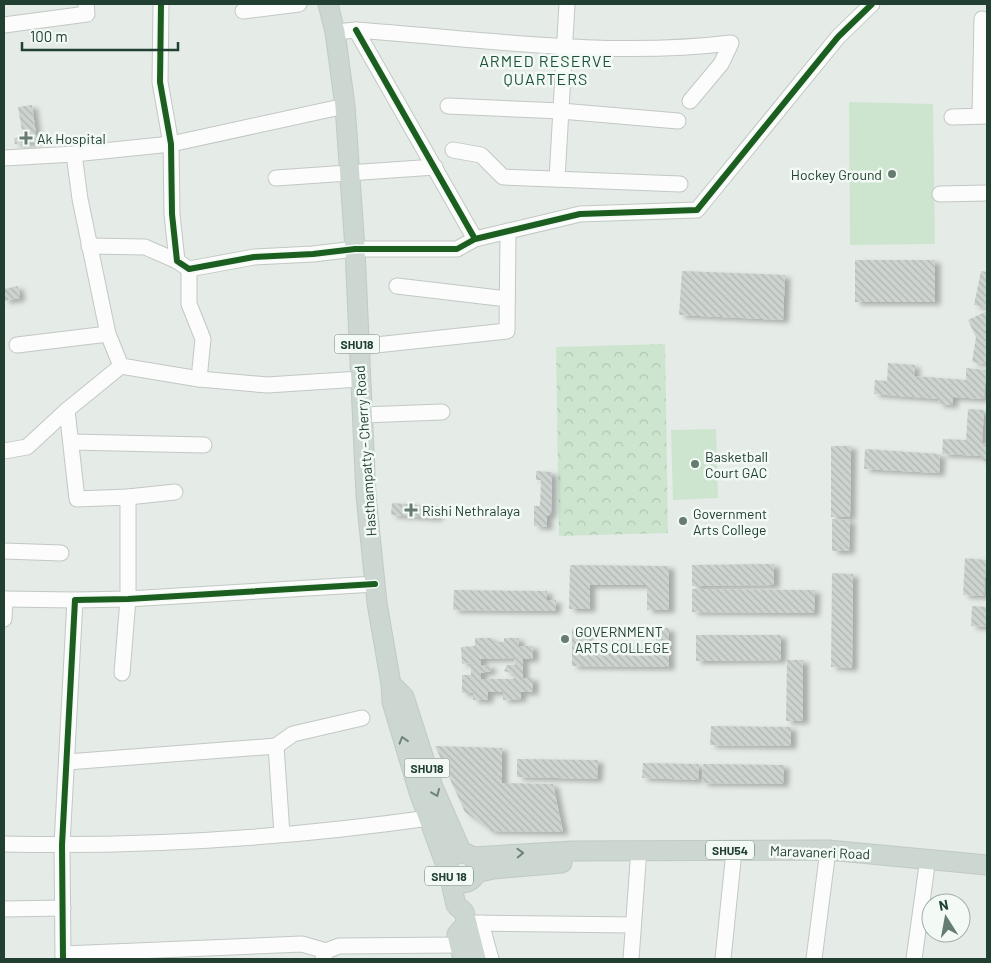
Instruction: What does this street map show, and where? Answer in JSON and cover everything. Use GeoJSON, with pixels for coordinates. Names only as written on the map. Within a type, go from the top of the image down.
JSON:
{"type":"FeatureCollection","features":[{"type":"Feature","properties":{"kind":"main road","name":"Hasthampatty - Cherry Road"},"geometry":{"type":"LineString","coordinates":[[328,4],[335,32],[345,106],[355,248],[357,347],[366,496],[375,584],[391,684],[404,697],[433,787],[470,866],[470,904],[467,932]]}},
{"type":"Feature","properties":{"kind":"main road"},"geometry":{"type":"LineString","coordinates":[[391,684],[392,702],[448,873],[456,906],[467,932]]}},
{"type":"Feature","properties":{"kind":"main road","name":"Maravaneri Road"},"geometry":{"type":"LineString","coordinates":[[470,866],[492,854],[733,857],[827,855],[927,865],[987,877]]}},
{"type":"Feature","properties":{"kind":"main road","name":"SHU 18"},"geometry":{"type":"LineString","coordinates":[[449,859],[470,866],[459,883],[448,873],[449,859]]}},
{"type":"Feature","properties":{"kind":"main road","name":"Maravaneri Road"},"geometry":{"type":"LineString","coordinates":[[927,865],[987,865]]}},
{"type":"Feature","properties":{"kind":"main road","name":"SHU18"},"geometry":{"type":"LineString","coordinates":[[467,932],[476,959]]}},
{"type":"Feature","properties":{"kind":"street"},"geometry":{"type":"LineString","coordinates":[[4,25],[87,14],[86,4]]}},
{"type":"Feature","properties":{"kind":"street"},"geometry":{"type":"LineString","coordinates":[[161,4],[160,82],[171,144],[172,214],[189,304],[203,339],[199,379]]}},
{"type":"Feature","properties":{"kind":"street"},"geometry":{"type":"LineString","coordinates":[[243,10],[299,4]]}},
{"type":"Feature","properties":{"kind":"street"},"geometry":{"type":"LineString","coordinates":[[556,179],[567,4]]}},
{"type":"Feature","properties":{"kind":"street"},"geometry":{"type":"LineString","coordinates":[[89,246],[145,247],[183,265],[254,257],[313,254],[355,248],[457,249],[475,239],[580,214],[697,210],[838,37],[872,4]]}},
{"type":"Feature","properties":{"kind":"street"},"geometry":{"type":"LineString","coordinates":[[952,117],[984,116],[984,37],[982,19]]}},
{"type":"Feature","properties":{"kind":"street"},"geometry":{"type":"LineString","coordinates":[[356,30],[475,239]]}},
{"type":"Feature","properties":{"kind":"street"},"geometry":{"type":"LineString","coordinates":[[335,32],[356,30],[564,46],[681,49],[731,43],[721,64],[690,101]]}},
{"type":"Feature","properties":{"kind":"street"},"geometry":{"type":"LineString","coordinates":[[4,158],[74,154],[171,144],[345,106]]}},
{"type":"Feature","properties":{"kind":"street"},"geometry":{"type":"LineString","coordinates":[[448,106],[561,111],[678,121]]}},
{"type":"Feature","properties":{"kind":"street"},"geometry":{"type":"LineString","coordinates":[[453,150],[481,155],[502,177],[680,184]]}},
{"type":"Feature","properties":{"kind":"street"},"geometry":{"type":"LineString","coordinates":[[74,154],[89,246],[101,293],[108,334],[122,366]]}},
{"type":"Feature","properties":{"kind":"street"},"geometry":{"type":"LineString","coordinates":[[276,178],[435,167]]}},
{"type":"Feature","properties":{"kind":"street"},"geometry":{"type":"LineString","coordinates":[[940,194],[987,193]]}},
{"type":"Feature","properties":{"kind":"street"},"geometry":{"type":"LineString","coordinates":[[357,347],[507,331],[508,231]]}},
{"type":"Feature","properties":{"kind":"street"},"geometry":{"type":"LineString","coordinates":[[397,286],[508,299]]}},
{"type":"Feature","properties":{"kind":"street"},"geometry":{"type":"LineString","coordinates":[[17,345],[108,334]]}},
{"type":"Feature","properties":{"kind":"street"},"geometry":{"type":"LineString","coordinates":[[4,451],[27,447],[67,410],[122,366],[199,379],[267,385],[360,379]]}},
{"type":"Feature","properties":{"kind":"street"},"geometry":{"type":"LineString","coordinates":[[67,410],[76,499],[128,497],[175,492]]}},
{"type":"Feature","properties":{"kind":"street"},"geometry":{"type":"LineString","coordinates":[[362,415],[442,412]]}},
{"type":"Feature","properties":{"kind":"street"},"geometry":{"type":"LineString","coordinates":[[71,442],[204,445]]}},
{"type":"Feature","properties":{"kind":"street"},"geometry":{"type":"LineString","coordinates":[[122,673],[128,599],[128,497]]}},
{"type":"Feature","properties":{"kind":"street"},"geometry":{"type":"LineString","coordinates":[[4,551],[61,553]]}},
{"type":"Feature","properties":{"kind":"street"},"geometry":{"type":"LineString","coordinates":[[4,619],[4,599],[128,599],[375,584]]}},
{"type":"Feature","properties":{"kind":"street"},"geometry":{"type":"LineString","coordinates":[[75,600],[62,846],[63,957],[302,944],[325,955],[339,946],[467,932],[633,925]]}},
{"type":"Feature","properties":{"kind":"street"},"geometry":{"type":"LineString","coordinates":[[67,762],[276,746],[293,734],[362,718]]}},
{"type":"Feature","properties":{"kind":"street"},"geometry":{"type":"LineString","coordinates":[[276,746],[282,834]]}},
{"type":"Feature","properties":{"kind":"street"},"geometry":{"type":"LineString","coordinates":[[4,844],[62,846],[198,841],[335,831],[429,818]]}},
{"type":"Feature","properties":{"kind":"street"},"geometry":{"type":"LineString","coordinates":[[632,959],[639,855]]}},
{"type":"Feature","properties":{"kind":"street"},"geometry":{"type":"LineString","coordinates":[[814,959],[827,855]]}},
{"type":"Feature","properties":{"kind":"street"},"geometry":{"type":"LineString","coordinates":[[723,959],[733,857]]}},
{"type":"Feature","properties":{"kind":"street"},"geometry":{"type":"LineString","coordinates":[[914,959],[927,865]]}},
{"type":"Feature","properties":{"kind":"street"},"geometry":{"type":"LineString","coordinates":[[4,909],[63,908]]}},
{"type":"Feature","properties":{"kind":"street"},"geometry":{"type":"LineString","coordinates":[[467,932],[491,959]]}},
{"type":"Feature","properties":{"kind":"green space","name":"Hockey Ground"},"geometry":{"type":"Polygon","coordinates":[[[849,102],[933,104],[935,244],[850,245],[849,102]]]}},
{"type":"Feature","properties":{"kind":"green space"},"geometry":{"type":"Polygon","coordinates":[[[665,344],[668,533],[559,536],[556,347],[665,344]]]}},
{"type":"Feature","properties":{"kind":"green space","name":"Basketball Court GAC"},"geometry":{"type":"Polygon","coordinates":[[[716,429],[718,498],[673,500],[671,430],[716,429]]]}},
{"type":"Feature","properties":{"kind":"building"},"geometry":{"type":"Polygon","coordinates":[[[32,105],[37,142],[15,144],[14,138],[23,137],[18,107],[32,105]]]}},
{"type":"Feature","properties":{"kind":"building"},"geometry":{"type":"Polygon","coordinates":[[[855,260],[935,260],[935,302],[855,302],[855,260]]]}},
{"type":"Feature","properties":{"kind":"building"},"geometry":{"type":"Polygon","coordinates":[[[682,271],[785,275],[783,320],[679,315],[682,271]]]}},
{"type":"Feature","properties":{"kind":"building"},"geometry":{"type":"Polygon","coordinates":[[[981,271],[987,272],[987,308],[974,305],[981,271]]]}},
{"type":"Feature","properties":{"kind":"building"},"geometry":{"type":"Polygon","coordinates":[[[18,286],[20,298],[4,301],[4,289],[18,286]]]}},
{"type":"Feature","properties":{"kind":"building"},"geometry":{"type":"Polygon","coordinates":[[[987,311],[987,330],[984,331],[987,337],[986,364],[972,362],[976,337],[968,320],[987,311]]]}},
{"type":"Feature","properties":{"kind":"building"},"geometry":{"type":"Polygon","coordinates":[[[888,363],[915,365],[914,376],[966,380],[966,368],[986,370],[984,399],[953,397],[952,405],[938,404],[938,399],[874,394],[875,380],[887,381],[888,363]]]}},
{"type":"Feature","properties":{"kind":"building"},"geometry":{"type":"Polygon","coordinates":[[[968,409],[984,410],[982,443],[987,443],[987,461],[981,461],[982,456],[942,454],[943,439],[966,440],[968,409]]]}},
{"type":"Feature","properties":{"kind":"building"},"geometry":{"type":"Polygon","coordinates":[[[831,446],[851,446],[850,517],[831,517],[831,446]]]}},
{"type":"Feature","properties":{"kind":"building"},"geometry":{"type":"Polygon","coordinates":[[[865,449],[940,454],[939,473],[864,469],[865,449]]]}},
{"type":"Feature","properties":{"kind":"building"},"geometry":{"type":"Polygon","coordinates":[[[536,471],[552,472],[551,514],[547,516],[547,527],[534,526],[534,506],[540,506],[541,480],[536,480],[536,471]]]}},
{"type":"Feature","properties":{"kind":"building"},"geometry":{"type":"Polygon","coordinates":[[[392,503],[438,506],[437,518],[391,515],[392,503]]]}},
{"type":"Feature","properties":{"kind":"building"},"geometry":{"type":"Polygon","coordinates":[[[832,519],[850,520],[849,551],[832,551],[832,519]]]}},
{"type":"Feature","properties":{"kind":"building"},"geometry":{"type":"Polygon","coordinates":[[[965,558],[986,560],[984,596],[963,595],[965,558]]]}},
{"type":"Feature","properties":{"kind":"building"},"geometry":{"type":"Polygon","coordinates":[[[774,564],[774,585],[692,586],[692,565],[774,564]]]}},
{"type":"Feature","properties":{"kind":"building"},"geometry":{"type":"Polygon","coordinates":[[[570,565],[669,566],[669,610],[647,610],[647,585],[590,585],[590,609],[569,609],[570,565]]]}},
{"type":"Feature","properties":{"kind":"building"},"geometry":{"type":"Polygon","coordinates":[[[832,573],[853,574],[852,668],[831,667],[832,573]]]}},
{"type":"Feature","properties":{"kind":"building"},"geometry":{"type":"Polygon","coordinates":[[[692,589],[815,590],[814,613],[692,612],[692,589]]]}},
{"type":"Feature","properties":{"kind":"building"},"geometry":{"type":"Polygon","coordinates":[[[454,590],[547,591],[547,600],[556,600],[555,611],[453,610],[454,590]]]}},
{"type":"Feature","properties":{"kind":"building"},"geometry":{"type":"Polygon","coordinates":[[[972,606],[987,607],[987,627],[971,626],[972,606]]]}},
{"type":"Feature","properties":{"kind":"building"},"geometry":{"type":"Polygon","coordinates":[[[656,628],[669,628],[669,667],[572,666],[572,629],[587,630],[587,649],[656,649],[656,628]]]}},
{"type":"Feature","properties":{"kind":"building"},"geometry":{"type":"Polygon","coordinates":[[[696,635],[781,635],[781,660],[696,661],[696,635]]]}},
{"type":"Feature","properties":{"kind":"building"},"geometry":{"type":"Polygon","coordinates":[[[475,638],[492,638],[492,642],[504,642],[504,638],[519,638],[519,646],[533,646],[533,659],[523,659],[523,678],[533,678],[533,692],[521,692],[521,699],[503,700],[503,692],[488,692],[488,700],[473,700],[473,693],[462,693],[462,675],[471,675],[471,663],[462,664],[461,647],[475,646],[475,638]],[[514,658],[481,659],[481,666],[490,665],[491,671],[481,673],[481,679],[514,679],[514,674],[504,671],[507,665],[515,665],[514,658]]]}},
{"type":"Feature","properties":{"kind":"building"},"geometry":{"type":"Polygon","coordinates":[[[787,660],[803,660],[803,721],[786,721],[787,660]]]}},
{"type":"Feature","properties":{"kind":"building"},"geometry":{"type":"Polygon","coordinates":[[[711,726],[791,727],[791,746],[710,745],[711,726]]]}},
{"type":"Feature","properties":{"kind":"building"},"geometry":{"type":"Polygon","coordinates":[[[435,746],[502,748],[502,783],[553,784],[563,832],[491,831],[465,812],[435,746]]]}},
{"type":"Feature","properties":{"kind":"building"},"geometry":{"type":"Polygon","coordinates":[[[517,759],[598,760],[597,779],[517,777],[517,759]]]}},
{"type":"Feature","properties":{"kind":"building"},"geometry":{"type":"Polygon","coordinates":[[[643,763],[699,764],[698,780],[642,778],[643,763]]]}},
{"type":"Feature","properties":{"kind":"building"},"geometry":{"type":"Polygon","coordinates":[[[703,764],[784,765],[783,784],[702,783],[703,764]]]}},
{"type":"Feature","properties":{"kind":"cycle path"},"geometry":{"type":"LineString","coordinates":[[161,4],[160,82],[171,144],[172,214],[177,261],[189,269],[254,257],[313,254],[355,249],[457,249],[475,239]]}},
{"type":"Feature","properties":{"kind":"cycle path"},"geometry":{"type":"LineString","coordinates":[[356,30],[475,239],[580,214],[697,210],[838,37],[872,4]]}},
{"type":"Feature","properties":{"kind":"cycle path"},"geometry":{"type":"LineString","coordinates":[[63,959],[62,845],[75,600],[128,599],[375,584]]}},
{"type":"Feature","properties":{"kind":"place","name":"Ak Hospital"},"geometry":{"type":"Point","coordinates":[26,138]}},
{"type":"Feature","properties":{"kind":"place","name":"Hockey Ground"},"geometry":{"type":"Point","coordinates":[892,174]}},
{"type":"Feature","properties":{"kind":"place","name":"Basketball Court GAC"},"geometry":{"type":"Point","coordinates":[695,464]}},
{"type":"Feature","properties":{"kind":"place","name":"Rishi Nethralaya"},"geometry":{"type":"Point","coordinates":[411,510]}},
{"type":"Feature","properties":{"kind":"place","name":"Government Arts College"},"geometry":{"type":"Point","coordinates":[683,521]}},
{"type":"Feature","properties":{"kind":"place","name":"GOVERNMENT ARTS COLLEGE"},"geometry":{"type":"Point","coordinates":[565,639]}},
{"type":"Feature","properties":{"kind":"district","name":"ARMED RESERVE QUARTERS"},"geometry":{"type":"Point","coordinates":[546,69]}}]}
